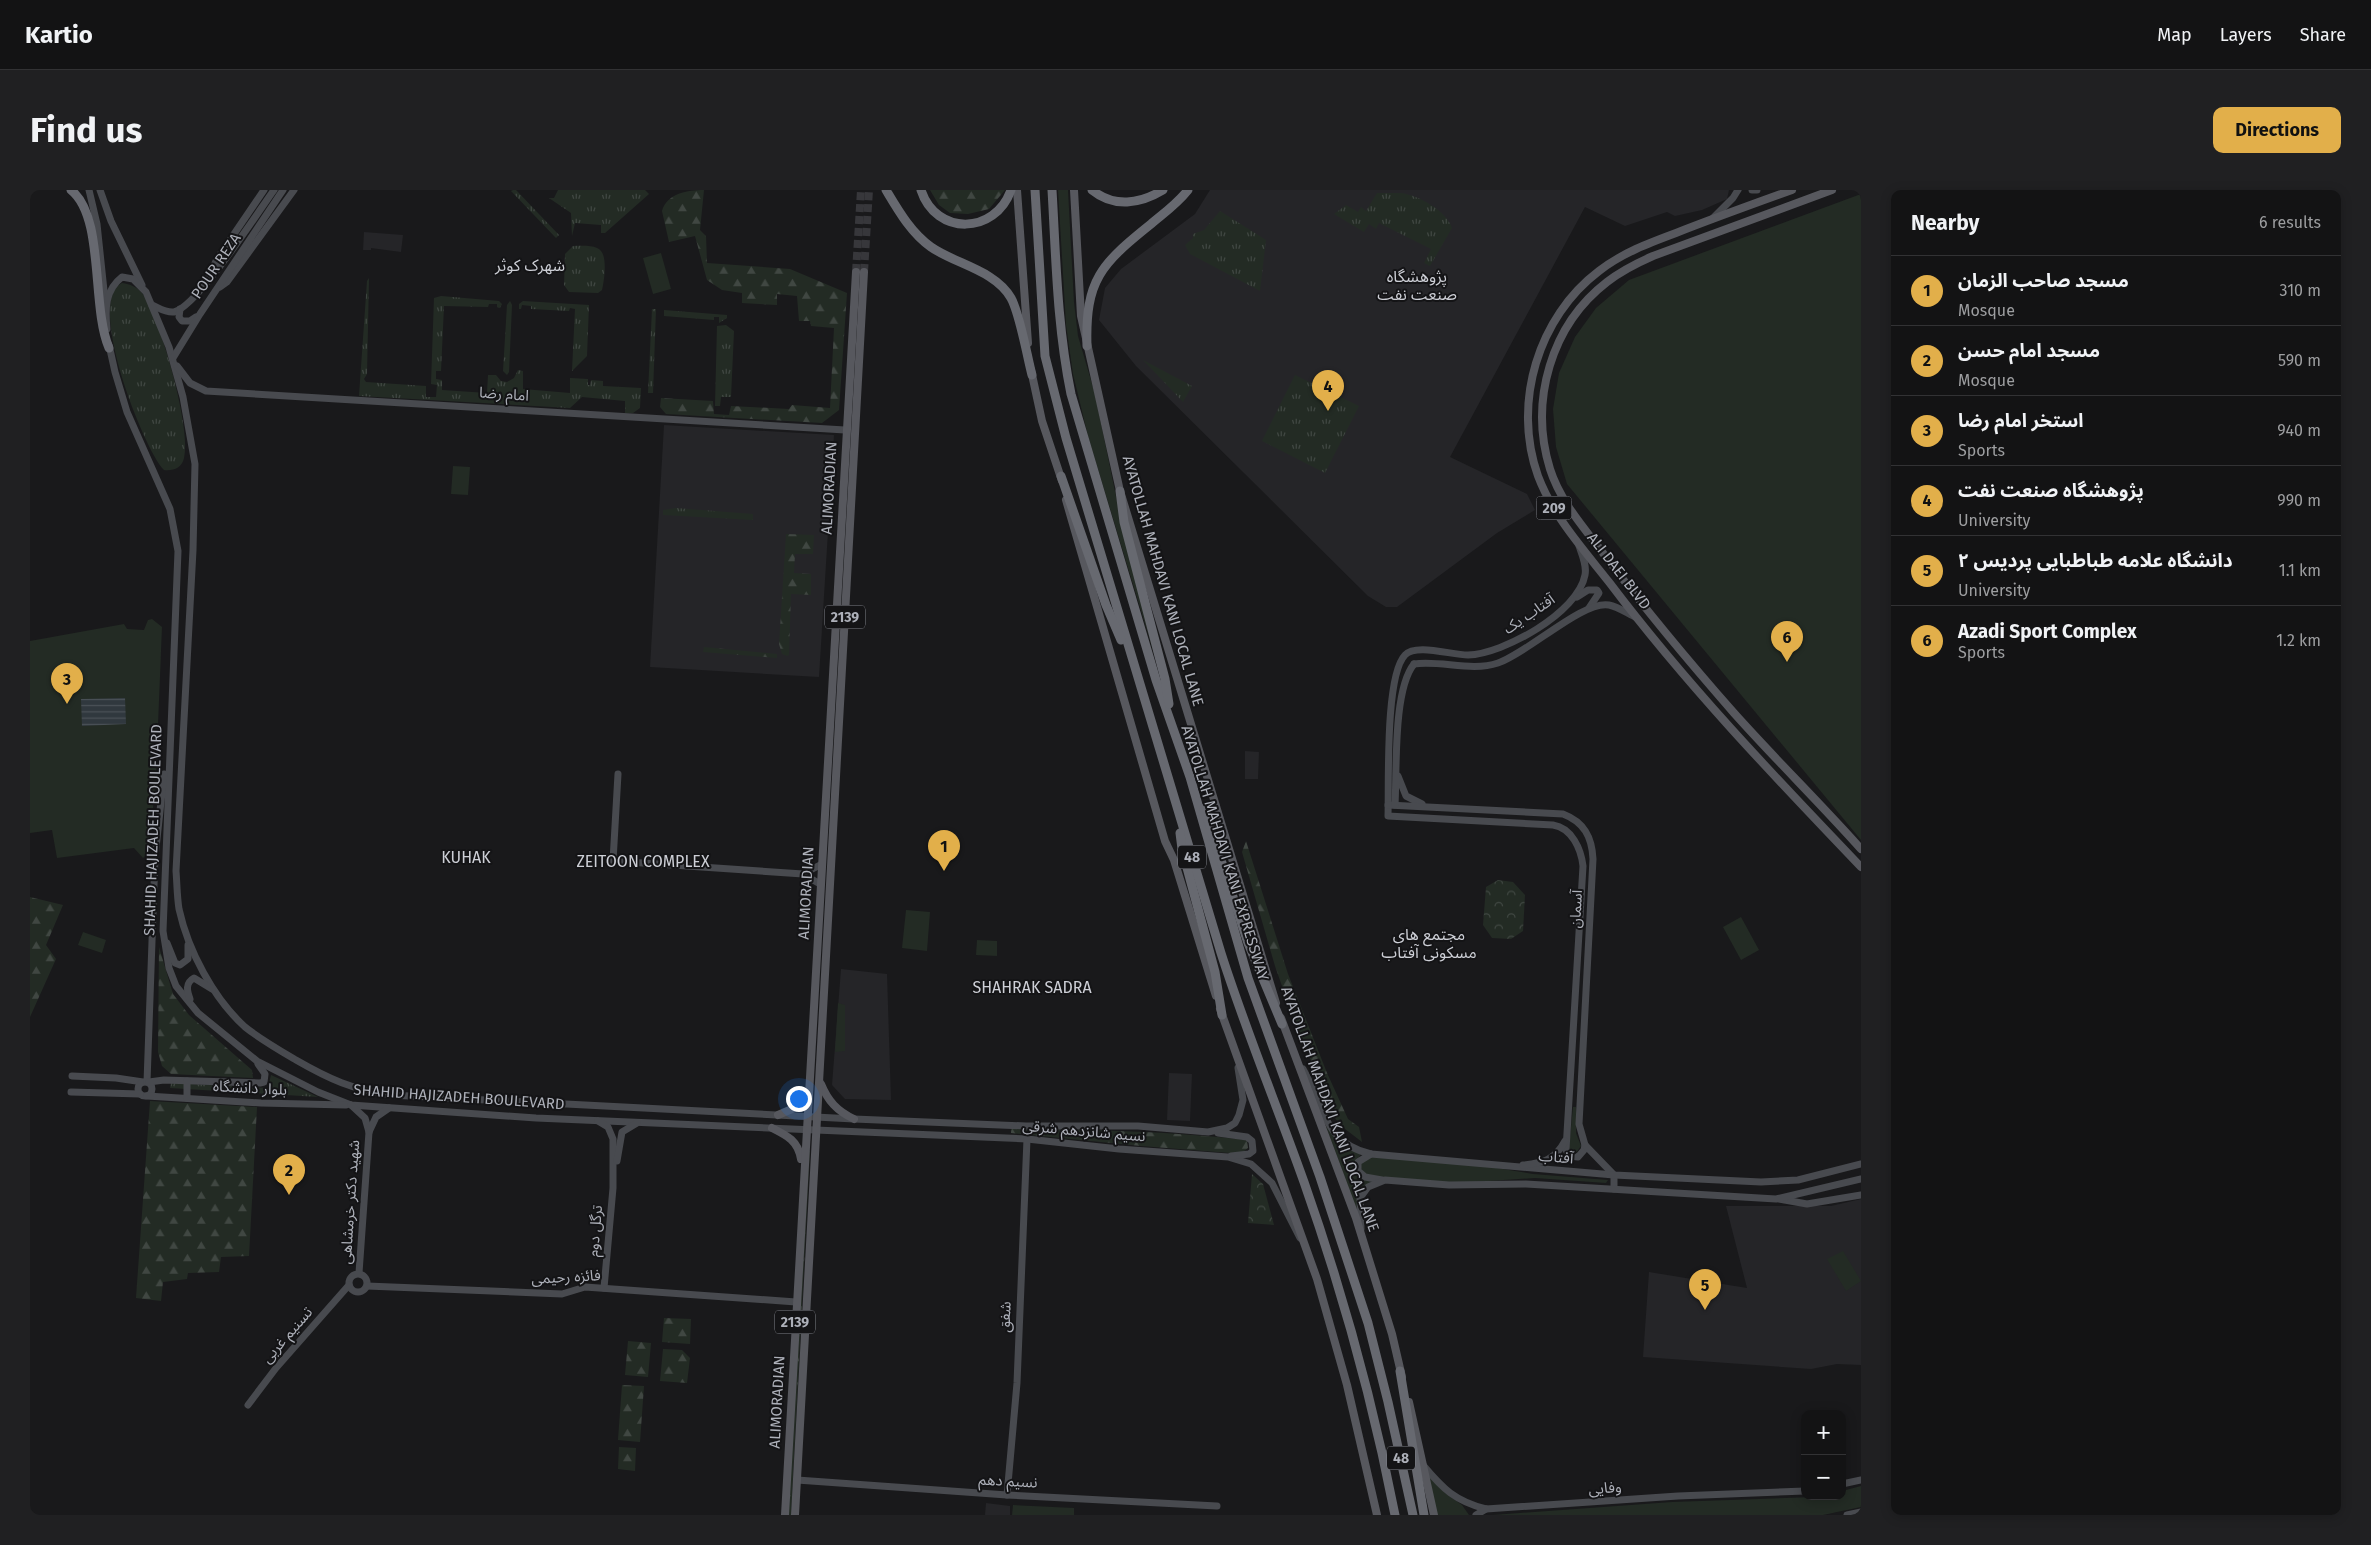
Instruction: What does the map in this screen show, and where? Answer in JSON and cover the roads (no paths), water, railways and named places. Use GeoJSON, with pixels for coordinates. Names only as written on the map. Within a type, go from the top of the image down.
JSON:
{"type":"FeatureCollection","features":[{"type":"Feature","properties":{"kind":"highway"},"geometry":{"type":"LineString","coordinates":[[71,190],[82,200],[90,222],[101,326],[109,348]]}},
{"type":"Feature","properties":{"kind":"highway"},"geometry":{"type":"LineString","coordinates":[[886,190],[908,223],[923,241],[941,253],[980,272],[1006,292],[1015,309],[1032,375]]}},
{"type":"Feature","properties":{"kind":"highway"},"geometry":{"type":"LineString","coordinates":[[921,190],[926,203],[934,212],[951,222],[969,225],[987,219],[1000,211],[1011,190]]}},
{"type":"Feature","properties":{"kind":"highway","name":"48"},"geometry":{"type":"LineString","coordinates":[[1035,190],[1045,356],[1066,438],[1178,815],[1244,1022],[1304,1182],[1348,1317],[1371,1405],[1395,1515]]}},
{"type":"Feature","properties":{"kind":"highway","name":"AYATOLLAH MAHDAVI KANI EXPRESSWAY"},"geometry":{"type":"LineString","coordinates":[[1052,190],[1059,313],[1064,359],[1071,394],[1156,680],[1190,777],[1248,978],[1320,1177],[1365,1315],[1388,1402],[1413,1515]]}},
{"type":"Feature","properties":{"kind":"highway"},"geometry":{"type":"LineString","coordinates":[[1092,190],[1102,197],[1123,203],[1141,200],[1163,190]]}},
{"type":"Feature","properties":{"kind":"highway"},"geometry":{"type":"LineString","coordinates":[[1087,346],[1087,312],[1100,272],[1116,252],[1178,202],[1188,190]]}},
{"type":"Feature","properties":{"kind":"highway"},"geometry":{"type":"LineString","coordinates":[[1061,476],[1106,605],[1136,676]]}},
{"type":"Feature","properties":{"kind":"highway"},"geometry":{"type":"LineString","coordinates":[[1120,490],[1124,522],[1165,679],[1172,722]]}},
{"type":"Feature","properties":{"kind":"highway"},"geometry":{"type":"LineString","coordinates":[[1190,777],[1198,791],[1215,837],[1248,944],[1282,1024]]}},
{"type":"Feature","properties":{"kind":"highway"},"geometry":{"type":"LineString","coordinates":[[1178,815],[1182,849],[1215,972],[1222,1015]]}},
{"type":"Feature","properties":{"kind":"highway"},"geometry":{"type":"LineString","coordinates":[[1400,1371],[1424,1515]]}},
{"type":"Feature","properties":{"kind":"main road"},"geometry":{"type":"LineString","coordinates":[[1018,190],[1024,301],[1032,375],[1042,420],[1061,476],[1068,510],[1164,841],[1174,860],[1222,1015],[1320,1287],[1347,1384],[1377,1515]]}},
{"type":"Feature","properties":{"kind":"main road","name":"AYATOLLAH MAHDAVI KANI LOCAL LANE"},"geometry":{"type":"LineString","coordinates":[[1074,190],[1079,299],[1087,346],[1120,490],[1282,1024],[1298,1062],[1362,1238],[1400,1371],[1434,1515]]}},
{"type":"Feature","properties":{"kind":"main road","name":"ALI DAEI BLVD"},"geometry":{"type":"LineString","coordinates":[[1792,190],[1712,218],[1622,255],[1577,290],[1564,307],[1540,351],[1531,377],[1528,406],[1532,454],[1546,494],[1577,540],[1638,619],[1725,723],[1861,867]]}},
{"type":"Feature","properties":{"kind":"main road","name":"ALI DAEI BLVD"},"geometry":{"type":"LineString","coordinates":[[1832,190],[1654,256],[1629,267],[1607,282],[1575,315],[1552,356],[1545,380],[1542,430],[1550,470],[1558,488],[1568,506],[1626,583],[1728,706],[1861,850]]}},
{"type":"Feature","properties":{"kind":"main road","name":"ALIMORADIAN"},"geometry":{"type":"LineString","coordinates":[[785,1515],[805,1129],[810,1088],[820,864],[856,272]]}},
{"type":"Feature","properties":{"kind":"main road","name":"ALIMORADIAN"},"geometry":{"type":"LineString","coordinates":[[795,1515],[864,272]]}},
{"type":"Feature","properties":{"kind":"main road"},"geometry":{"type":"LineString","coordinates":[[845,430],[855,430]]}},
{"type":"Feature","properties":{"kind":"main road"},"geometry":{"type":"LineString","coordinates":[[820,1080],[826,1096],[837,1110],[854,1119]]}},
{"type":"Feature","properties":{"kind":"main road"},"geometry":{"type":"LineString","coordinates":[[778,1115],[799,1106],[810,1088]]}},
{"type":"Feature","properties":{"kind":"main road"},"geometry":{"type":"LineString","coordinates":[[772,1128],[788,1136],[796,1144],[803,1171]]}},
{"type":"Feature","properties":{"kind":"street"},"geometry":{"type":"LineString","coordinates":[[89,190],[97,224],[106,312]]}},
{"type":"Feature","properties":{"kind":"street"},"geometry":{"type":"LineString","coordinates":[[100,190],[111,221],[152,305],[174,360]]}},
{"type":"Feature","properties":{"kind":"street"},"geometry":{"type":"LineString","coordinates":[[204,284],[217,259],[264,190]]}},
{"type":"Feature","properties":{"kind":"street","name":"POUR REZA"},"geometry":{"type":"LineString","coordinates":[[152,305],[168,312],[180,309],[215,272],[274,190]]}},
{"type":"Feature","properties":{"kind":"street","name":"POUR REZA"},"geometry":{"type":"LineString","coordinates":[[174,360],[200,314],[283,190]]}},
{"type":"Feature","properties":{"kind":"street"},"geometry":{"type":"LineString","coordinates":[[215,291],[228,282],[294,190]]}},
{"type":"Feature","properties":{"kind":"street"},"geometry":{"type":"LineString","coordinates":[[1712,218],[1733,198],[1738,190]]}},
{"type":"Feature","properties":{"kind":"street"},"geometry":{"type":"LineString","coordinates":[[1752,190],[1757,190]]}},
{"type":"Feature","properties":{"kind":"street"},"geometry":{"type":"LineString","coordinates":[[106,312],[109,292],[113,285],[122,278],[133,279],[146,292]]}},
{"type":"Feature","properties":{"kind":"street"},"geometry":{"type":"LineString","coordinates":[[180,309],[179,317],[186,322],[200,314]]}},
{"type":"Feature","properties":{"kind":"street","name":"SHAHID HAJIZADEH BOULEVARD"},"geometry":{"type":"LineString","coordinates":[[106,312],[109,348],[127,412],[170,510],[178,551],[169,734],[163,931],[169,968],[176,986],[193,1006],[219,1033],[257,1061],[318,1092],[351,1105],[536,1118],[816,1130]]}},
{"type":"Feature","properties":{"kind":"street","name":"SHAHID HAJIZADEH BOULEVARD"},"geometry":{"type":"LineString","coordinates":[[174,360],[188,424],[195,482],[176,871],[179,908],[184,929],[215,991],[245,1026],[276,1048],[323,1076],[363,1091],[410,1096],[817,1116]]}},
{"type":"Feature","properties":{"kind":"street","name":"امام رضا"},"geometry":{"type":"LineString","coordinates":[[174,360],[190,382],[206,391],[845,430]]}},
{"type":"Feature","properties":{"kind":"street","name":"آفتاب یک"},"geometry":{"type":"LineString","coordinates":[[1407,653],[1418,648],[1468,655],[1495,651],[1520,640],[1574,598],[1585,576],[1585,563],[1577,540]]}},
{"type":"Feature","properties":{"kind":"street"},"geometry":{"type":"LineString","coordinates":[[1574,598],[1588,590],[1597,590],[1599,593],[1596,600],[1587,609]]}},
{"type":"Feature","properties":{"kind":"street","name":"آفتاب یک"},"geometry":{"type":"LineString","coordinates":[[1414,664],[1466,666],[1497,663],[1524,651],[1587,609],[1608,605],[1638,619]]}},
{"type":"Feature","properties":{"kind":"street"},"geometry":{"type":"LineString","coordinates":[[1407,653],[1414,664],[1407,673],[1401,694],[1397,774],[1392,805],[1392,694],[1397,670],[1407,653]]}},
{"type":"Feature","properties":{"kind":"street"},"geometry":{"type":"LineString","coordinates":[[146,1082],[138,1087],[144,1095],[152,1091],[146,1082],[155,857],[169,734]]}},
{"type":"Feature","properties":{"kind":"street"},"geometry":{"type":"LineString","coordinates":[[618,774],[613,861],[803,874],[820,884]]}},
{"type":"Feature","properties":{"kind":"street"},"geometry":{"type":"LineString","coordinates":[[1397,774],[1406,796],[1429,807]]}},
{"type":"Feature","properties":{"kind":"street","name":"آسمان"},"geometry":{"type":"LineString","coordinates":[[1565,1141],[1583,866],[1578,845],[1568,832],[1559,826],[1388,816],[1392,805],[1563,814],[1576,821],[1588,834],[1593,859],[1579,1113],[1580,1132],[1585,1145]]}},
{"type":"Feature","properties":{"kind":"street"},"geometry":{"type":"LineString","coordinates":[[803,874],[820,864]]}},
{"type":"Feature","properties":{"kind":"street"},"geometry":{"type":"LineString","coordinates":[[163,931],[175,963],[180,965],[188,959],[190,953],[184,929]]}},
{"type":"Feature","properties":{"kind":"street"},"geometry":{"type":"LineString","coordinates":[[193,1006],[188,994],[190,981],[194,978],[202,981],[215,991]]}},
{"type":"Feature","properties":{"kind":"street","name":"نسیم شانزدهم شرقی"},"geometry":{"type":"LineString","coordinates":[[817,1116],[1026,1126],[1138,1126],[1208,1132],[1227,1128],[1235,1123],[1239,1115],[1243,1100],[1234,1050]]}},
{"type":"Feature","properties":{"kind":"street","name":"بلوار دانشگاه"},"geometry":{"type":"LineString","coordinates":[[72,1076],[116,1078],[146,1082],[164,1080],[260,1083],[264,1082],[265,1074],[257,1061]]}},
{"type":"Feature","properties":{"kind":"street","name":"آفتاب"},"geometry":{"type":"LineString","coordinates":[[1298,1062],[1334,1134],[1348,1146],[1371,1154],[1614,1175],[1761,1182],[1798,1180],[1861,1164]]}},
{"type":"Feature","properties":{"kind":"street"},"geometry":{"type":"LineString","coordinates":[[187,1098],[188,1081]]}},
{"type":"Feature","properties":{"kind":"street","name":"بلوار دانشگاه"},"geometry":{"type":"LineString","coordinates":[[71,1092],[261,1103],[351,1105]]}},
{"type":"Feature","properties":{"kind":"street","name":"شهید دکتر خرمشاهی"},"geometry":{"type":"LineString","coordinates":[[351,1105],[364,1118],[369,1132]]}},
{"type":"Feature","properties":{"kind":"street"},"geometry":{"type":"LineString","coordinates":[[590,1105],[594,1113],[594,1120]]}},
{"type":"Feature","properties":{"kind":"street","name":"شهید دکتر خرمشاهی"},"geometry":{"type":"LineString","coordinates":[[359,1273],[369,1132],[376,1117],[390,1108]]}},
{"type":"Feature","properties":{"kind":"street","name":"ترگل دوم"},"geometry":{"type":"LineString","coordinates":[[594,1120],[612,1133],[614,1176]]}},
{"type":"Feature","properties":{"kind":"street"},"geometry":{"type":"LineString","coordinates":[[869,1132],[864,1126],[870,1120]]}},
{"type":"Feature","properties":{"kind":"street","name":"ترگل دوم"},"geometry":{"type":"LineString","coordinates":[[604,1288],[614,1176],[622,1132],[637,1123]]}},
{"type":"Feature","properties":{"kind":"street","name":"نسیم شانزدهم شرقی"},"geometry":{"type":"LineString","coordinates":[[816,1130],[1027,1139],[1119,1149],[1228,1157],[1250,1164],[1272,1183],[1297,1234],[1305,1243]]}},
{"type":"Feature","properties":{"kind":"street"},"geometry":{"type":"LineString","coordinates":[[1208,1132],[1246,1137],[1252,1141],[1253,1151],[1249,1154],[1228,1157]]}},
{"type":"Feature","properties":{"kind":"street","name":"شفق"},"geometry":{"type":"LineString","coordinates":[[1008,1495],[1017,1383],[1027,1139]]}},
{"type":"Feature","properties":{"kind":"street"},"geometry":{"type":"LineString","coordinates":[[1565,1141],[1566,1150],[1572,1157],[1582,1154],[1585,1145],[1614,1175],[1614,1189]]}},
{"type":"Feature","properties":{"kind":"street"},"geometry":{"type":"LineString","coordinates":[[1512,1166],[1540,1163],[1550,1159],[1560,1151],[1565,1141]]}},
{"type":"Feature","properties":{"kind":"street","name":"آفتاب"},"geometry":{"type":"LineString","coordinates":[[1371,1154],[1361,1158],[1358,1162],[1358,1170],[1365,1177],[1449,1185],[1526,1184],[1774,1198],[1838,1186],[1861,1179]]}},
{"type":"Feature","properties":{"kind":"street"},"geometry":{"type":"LineString","coordinates":[[1362,1238],[1360,1198],[1368,1186],[1385,1180]]}},
{"type":"Feature","properties":{"kind":"street"},"geometry":{"type":"LineString","coordinates":[[1774,1198],[1807,1204],[1861,1195]]}},
{"type":"Feature","properties":{"kind":"street"},"geometry":{"type":"LineString","coordinates":[[359,1273],[366,1278],[367,1286],[364,1290],[358,1292],[352,1290],[349,1285],[351,1277],[359,1273]]}},
{"type":"Feature","properties":{"kind":"street","name":"تسنیم غربی"},"geometry":{"type":"LineString","coordinates":[[248,1405],[276,1368],[349,1285]]}},
{"type":"Feature","properties":{"kind":"street","name":"فائزه رحیمی"},"geometry":{"type":"LineString","coordinates":[[367,1286],[562,1294],[585,1287],[796,1302]]}},
{"type":"Feature","properties":{"kind":"street","name":"وفایی"},"geometry":{"type":"LineString","coordinates":[[1423,1465],[1453,1496],[1466,1504],[1486,1509],[1678,1496],[1801,1491]]}},
{"type":"Feature","properties":{"kind":"street","name":"نسیم دهم"},"geometry":{"type":"LineString","coordinates":[[797,1480],[1008,1495],[1217,1506]]}},
{"type":"Feature","properties":{"kind":"street"},"geometry":{"type":"LineString","coordinates":[[1846,1483],[1861,1480]]}},
{"type":"Feature","properties":{"kind":"street"},"geometry":{"type":"LineString","coordinates":[[1476,1515],[1486,1509]]}},
{"type":"Feature","properties":{"kind":"street"},"geometry":{"type":"LineString","coordinates":[[1847,1515],[1861,1512]]}},
{"type":"Feature","properties":{"kind":"tunnel"},"geometry":{"type":"LineString","coordinates":[[856,272],[861,190]]}},
{"type":"Feature","properties":{"kind":"tunnel"},"geometry":{"type":"LineString","coordinates":[[864,272],[869,190]]}},
{"type":"Feature","properties":{"kind":"place","name":"پژوهشگاه صنعت نفت"},"geometry":{"type":"Point","coordinates":[1328,411]}},
{"type":"Feature","properties":{"kind":"place","name":"Azadi Sport Complex"},"geometry":{"type":"Point","coordinates":[1787,662]}},
{"type":"Feature","properties":{"kind":"place","name":"استخر امام رضا"},"geometry":{"type":"Point","coordinates":[67,704]}},
{"type":"Feature","properties":{"kind":"place","name":"مسجد صاحب الزمان"},"geometry":{"type":"Point","coordinates":[944,871]}},
{"type":"Feature","properties":{"kind":"place","name":"مسجد امام حسن"},"geometry":{"type":"Point","coordinates":[289,1195]}},
{"type":"Feature","properties":{"kind":"place","name":"دانشگاه علامه طباطبایی پردیس ۲"},"geometry":{"type":"Point","coordinates":[1705,1310]}},
{"type":"Feature","properties":{"kind":"district","name":"شهرک کوثر"},"geometry":{"type":"Point","coordinates":[530,265]}},
{"type":"Feature","properties":{"kind":"district","name":"پژوهشگاه صنعت نفت"},"geometry":{"type":"Point","coordinates":[1417,285]}},
{"type":"Feature","properties":{"kind":"district","name":"KUHAK"},"geometry":{"type":"Point","coordinates":[466,857]}},
{"type":"Feature","properties":{"kind":"district","name":"ZEITOON COMPLEX"},"geometry":{"type":"Point","coordinates":[643,861]}},
{"type":"Feature","properties":{"kind":"district","name":"مجتمع های مسکونی آفتاب"},"geometry":{"type":"Point","coordinates":[1429,943]}},
{"type":"Feature","properties":{"kind":"district","name":"SHAHRAK SADRA"},"geometry":{"type":"Point","coordinates":[1032,987]}}]}
